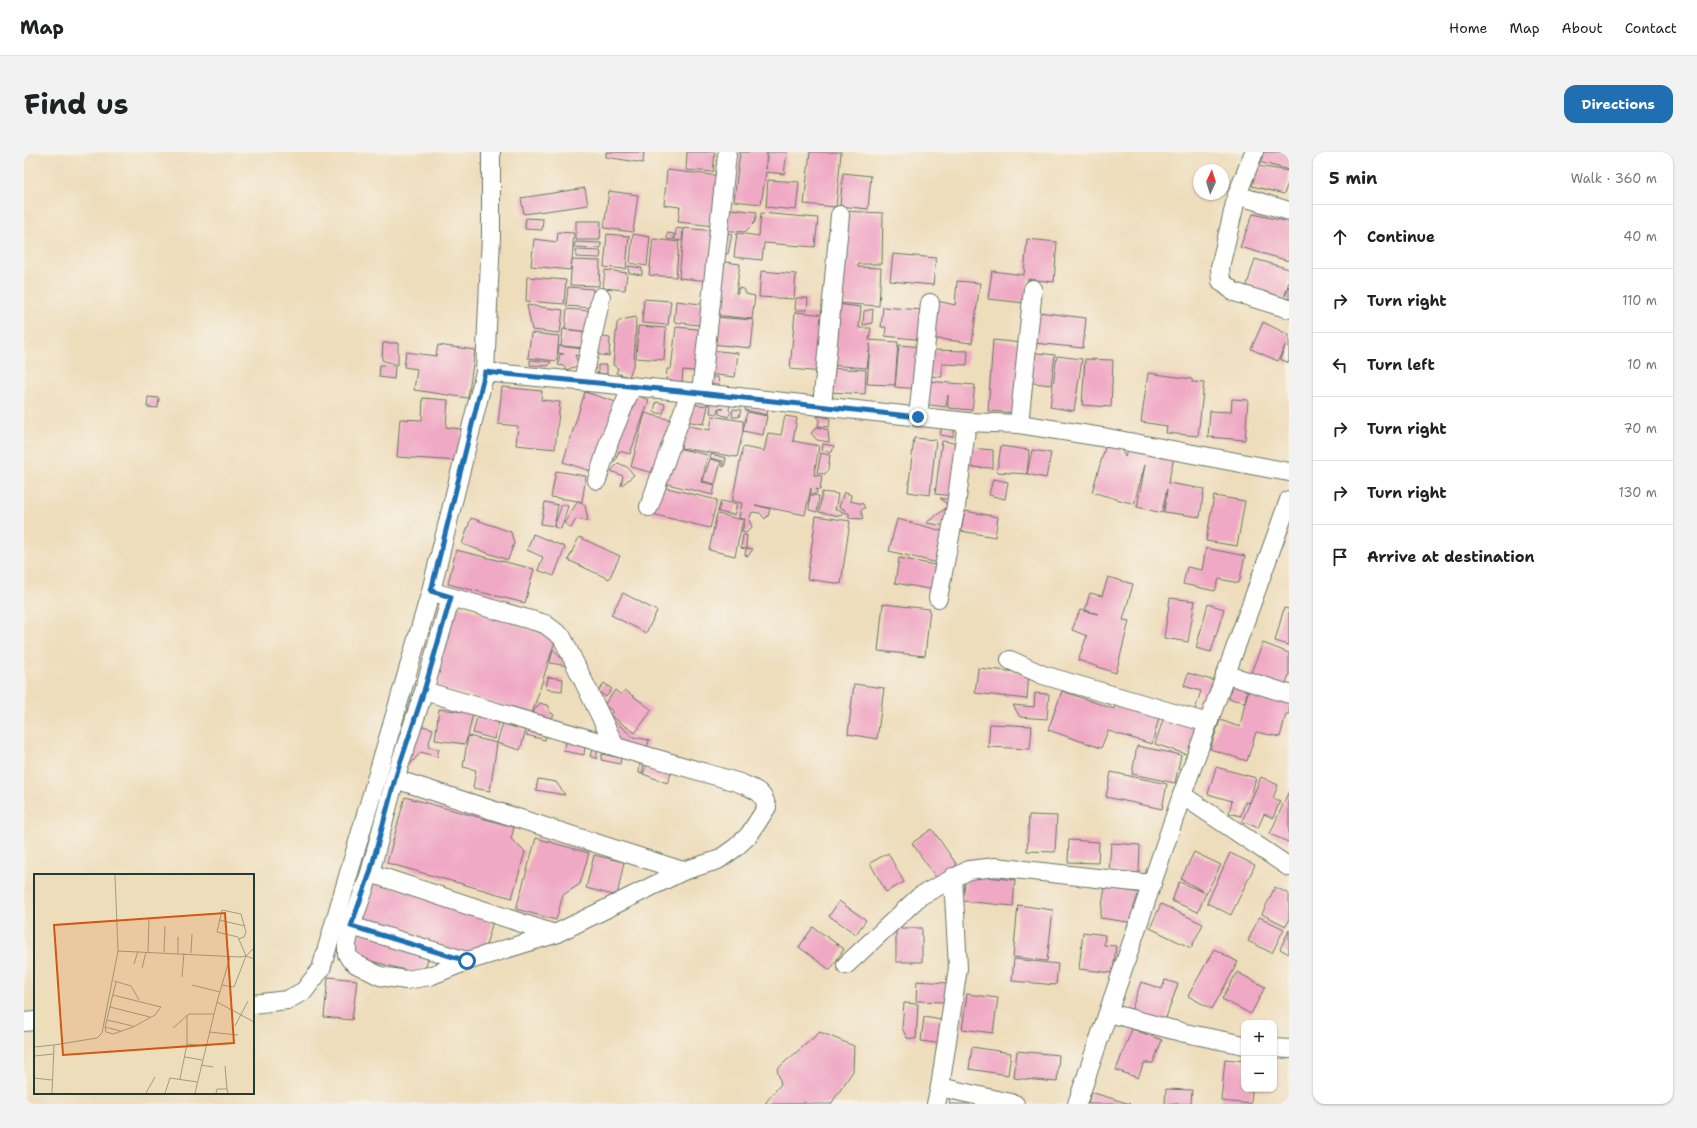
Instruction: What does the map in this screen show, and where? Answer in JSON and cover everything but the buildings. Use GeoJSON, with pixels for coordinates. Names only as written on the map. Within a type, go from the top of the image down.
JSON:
{"type":"FeatureCollection","features":[{"type":"Feature","properties":{"kind":"street"},"geometry":{"type":"LineString","coordinates":[[254,1004],[287,1000],[304,991],[321,969],[431,591],[485,372],[491,237],[491,152]]}},
{"type":"Feature","properties":{"kind":"street"},"geometry":{"type":"LineString","coordinates":[[1254,152],[1237,195],[1220,267],[1221,281],[1234,292],[1289,309]]}},
{"type":"Feature","properties":{"kind":"street"},"geometry":{"type":"LineString","coordinates":[[649,507],[696,392],[727,155]]}},
{"type":"Feature","properties":{"kind":"street"},"geometry":{"type":"LineString","coordinates":[[1237,195],[1289,211]]}},
{"type":"Feature","properties":{"kind":"street"},"geometry":{"type":"LineString","coordinates":[[822,406],[840,215]]}},
{"type":"Feature","properties":{"kind":"street"},"geometry":{"type":"LineString","coordinates":[[1019,424],[1033,289]]}},
{"type":"Feature","properties":{"kind":"street"},"geometry":{"type":"LineString","coordinates":[[583,381],[601,297]]}},
{"type":"Feature","properties":{"kind":"street"},"geometry":{"type":"LineString","coordinates":[[918,417],[930,303]]}},
{"type":"Feature","properties":{"kind":"street"},"geometry":{"type":"LineString","coordinates":[[485,372],[696,392],[967,422],[1019,424],[1108,438],[1289,472]]}},
{"type":"Feature","properties":{"kind":"street"},"geometry":{"type":"LineString","coordinates":[[597,480],[610,439],[632,386]]}},
{"type":"Feature","properties":{"kind":"street"},"geometry":{"type":"LineString","coordinates":[[938,598],[956,506],[967,422]]}},
{"type":"Feature","properties":{"kind":"street"},"geometry":{"type":"LineString","coordinates":[[1077,1104],[1182,795],[1289,500]]}},
{"type":"Feature","properties":{"kind":"street"},"geometry":{"type":"LineString","coordinates":[[431,591],[545,624],[562,637],[615,746]]}},
{"type":"Feature","properties":{"kind":"street"},"geometry":{"type":"LineString","coordinates":[[424,691],[740,783],[754,789],[764,796],[767,807],[749,835],[735,848],[718,860],[683,872],[555,934],[467,961],[430,976],[406,980],[380,976],[350,959],[347,944],[351,926],[370,873],[395,779],[424,691],[451,597]]}},
{"type":"Feature","properties":{"kind":"street"},"geometry":{"type":"LineString","coordinates":[[1010,660],[1043,675],[1208,723]]}},
{"type":"Feature","properties":{"kind":"street"},"geometry":{"type":"LineString","coordinates":[[1225,674],[1289,694]]}},
{"type":"Feature","properties":{"kind":"street"},"geometry":{"type":"LineString","coordinates":[[395,779],[683,872]]}},
{"type":"Feature","properties":{"kind":"street"},"geometry":{"type":"LineString","coordinates":[[1182,795],[1289,867]]}},
{"type":"Feature","properties":{"kind":"street"},"geometry":{"type":"LineString","coordinates":[[846,965],[920,896],[969,870],[996,867],[1152,884]]}},
{"type":"Feature","properties":{"kind":"street"},"geometry":{"type":"LineString","coordinates":[[370,873],[555,934]]}},
{"type":"Feature","properties":{"kind":"street"},"geometry":{"type":"LineString","coordinates":[[953,878],[958,968],[938,1095],[1015,1104]]}},
{"type":"Feature","properties":{"kind":"street"},"geometry":{"type":"LineString","coordinates":[[351,926],[467,961]]}},
{"type":"Feature","properties":{"kind":"street"},"geometry":{"type":"LineString","coordinates":[[1109,1013],[1185,1033],[1241,1044]]}},
{"type":"Feature","properties":{"kind":"street"},"geometry":{"type":"LineString","coordinates":[[24,1022],[34,1021]]}},
{"type":"Feature","properties":{"kind":"street"},"geometry":{"type":"LineString","coordinates":[[1277,1048],[1289,1049]]}},
{"type":"Feature","properties":{"kind":"route"},"geometry":{"type":"LineString","coordinates":[[467,961],[351,926],[370,873],[395,779],[424,691],[451,597],[431,591],[485,372],[690,392],[918,417]]}}]}
